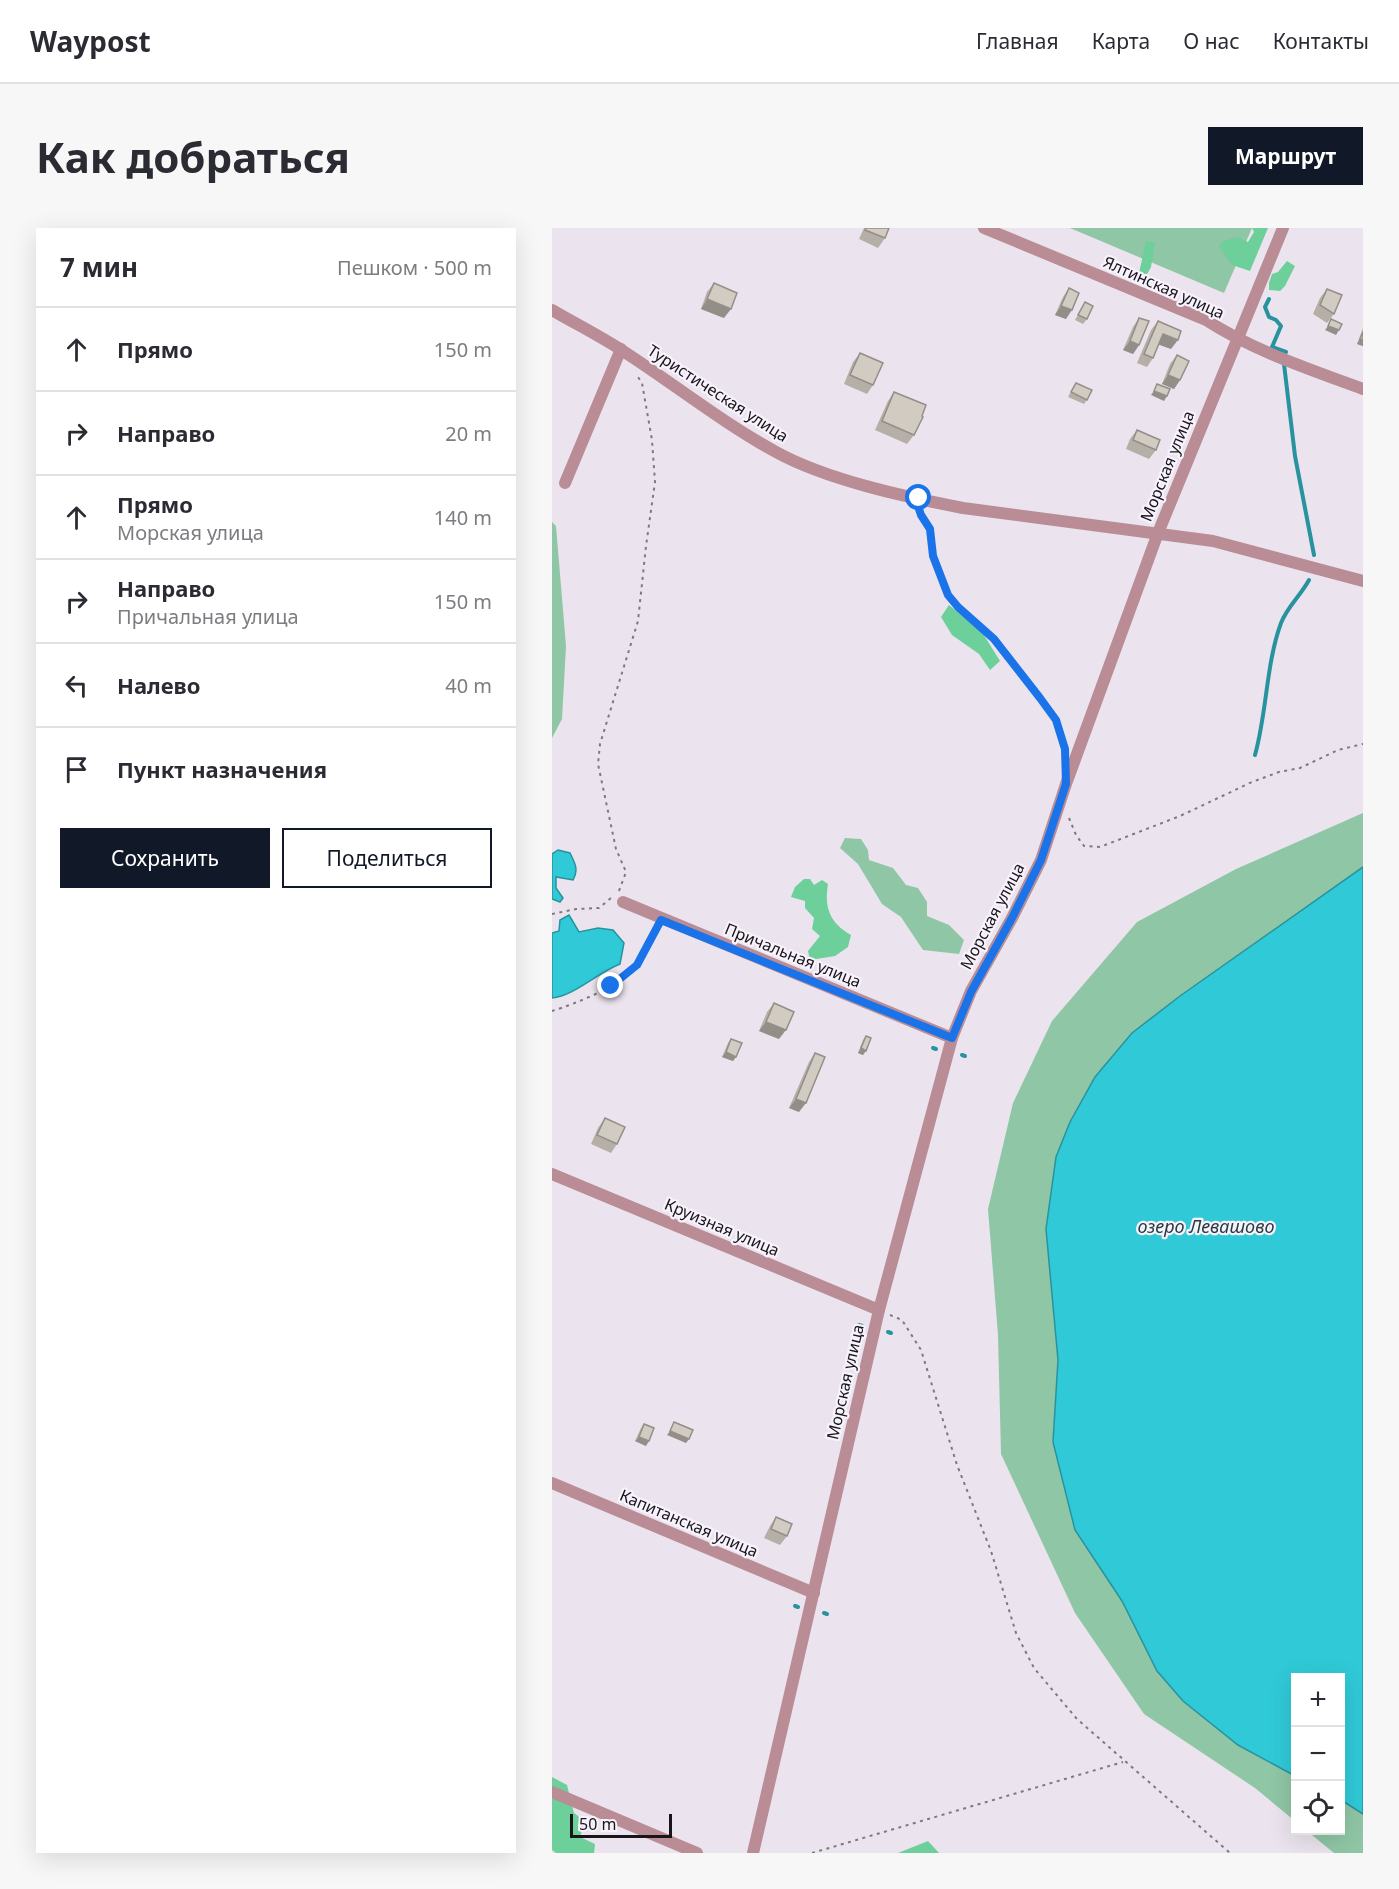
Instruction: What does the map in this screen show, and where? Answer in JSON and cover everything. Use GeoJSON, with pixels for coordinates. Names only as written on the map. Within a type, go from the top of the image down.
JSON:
{"type":"FeatureCollection","features":[{"type":"Feature","properties":{"kind":"street","name":"Ялтинская улица"},"geometry":{"type":"LineString","coordinates":[[984,228],[1206,320],[1237,339],[1363,389]]}},
{"type":"Feature","properties":{"kind":"street","name":"Морская улица"},"geometry":{"type":"LineString","coordinates":[[753,1853],[879,1310],[952,1038],[971,992],[1041,860],[1066,784],[1158,533],[1283,228]]}},
{"type":"Feature","properties":{"kind":"street","name":"Туристическая улица"},"geometry":{"type":"LineString","coordinates":[[552,310],[621,349],[777,452],[810,467],[861,484],[963,508],[1213,541],[1363,581]]}},
{"type":"Feature","properties":{"kind":"street"},"geometry":{"type":"LineString","coordinates":[[564,483],[621,349]]}},
{"type":"Feature","properties":{"kind":"street","name":"Причальная улица"},"geometry":{"type":"LineString","coordinates":[[620,898],[661,920],[952,1038]]}},
{"type":"Feature","properties":{"kind":"street","name":"Круизная улица"},"geometry":{"type":"LineString","coordinates":[[552,1174],[879,1310]]}},
{"type":"Feature","properties":{"kind":"street","name":"Капитанская улица"},"geometry":{"type":"LineString","coordinates":[[552,1483],[814,1593]]}},
{"type":"Feature","properties":{"kind":"street"},"geometry":{"type":"LineString","coordinates":[[552,1792],[697,1853]]}},
{"type":"Feature","properties":{"kind":"path"},"geometry":{"type":"LineString","coordinates":[[552,914],[576,909],[599,908],[620,898],[626,873],[616,849],[598,764],[600,744],[638,621],[645,546],[655,482],[648,417],[642,383],[636,374]]}},
{"type":"Feature","properties":{"kind":"path"},"geometry":{"type":"LineString","coordinates":[[919,498],[918,506],[930,529],[933,556],[948,595],[994,639],[1040,698],[1056,720],[1065,749]]}},
{"type":"Feature","properties":{"kind":"path"},"geometry":{"type":"LineString","coordinates":[[1068,811],[1076,836],[1084,846],[1100,847],[1180,816],[1252,782],[1279,772],[1300,768],[1338,750],[1363,744]]}},
{"type":"Feature","properties":{"kind":"path"},"geometry":{"type":"LineString","coordinates":[[552,1011],[581,1002],[611,986],[637,965],[661,920]]}},
{"type":"Feature","properties":{"kind":"path"},"geometry":{"type":"LineString","coordinates":[[879,1310],[902,1320],[921,1350],[957,1464],[991,1551],[1016,1633],[1035,1668],[1077,1719],[1230,1853]]}},
{"type":"Feature","properties":{"kind":"path"},"geometry":{"type":"LineString","coordinates":[[812,1853],[1125,1762]]}},
{"type":"Feature","properties":{"kind":"green space"},"geometry":{"type":"Polygon","coordinates":[[[1070,228],[1252,228],[1224,293],[1070,228]]]}},
{"type":"Feature","properties":{"kind":"green space"},"geometry":{"type":"Polygon","coordinates":[[[1252,228],[1268,228],[1250,271],[1232,265],[1219,246],[1223,241],[1238,237],[1248,242],[1254,232],[1252,228]]]}},
{"type":"Feature","properties":{"kind":"green space"},"geometry":{"type":"Polygon","coordinates":[[[1146,242],[1155,242],[1151,267],[1145,278],[1139,273],[1146,242]]]}},
{"type":"Feature","properties":{"kind":"green space"},"geometry":{"type":"Polygon","coordinates":[[[1287,261],[1295,266],[1285,286],[1280,291],[1269,290],[1272,274],[1278,272],[1287,261]]]}},
{"type":"Feature","properties":{"kind":"green space"},"geometry":{"type":"Polygon","coordinates":[[[552,522],[556,526],[566,646],[562,719],[552,738],[552,522]]]}},
{"type":"Feature","properties":{"kind":"green space"},"geometry":{"type":"Polygon","coordinates":[[[949,605],[982,632],[1000,661],[990,670],[979,654],[952,635],[941,617],[949,605]]]}},
{"type":"Feature","properties":{"kind":"green space"},"geometry":{"type":"Polygon","coordinates":[[[1363,813],[1363,867],[1180,996],[1132,1033],[1095,1077],[1046,1229],[1058,1360],[1053,1442],[1122,1601],[1157,1671],[1238,1745],[1291,1774],[1291,1818],[1255,1788],[1144,1714],[1075,1613],[1001,1454],[998,1335],[988,1209],[1013,1103],[1052,1021],[1137,922],[1236,869],[1363,813]]]}},
{"type":"Feature","properties":{"kind":"green space"},"geometry":{"type":"Polygon","coordinates":[[[845,838],[861,839],[868,850],[869,860],[893,868],[906,885],[918,888],[927,902],[927,916],[949,925],[964,940],[959,954],[923,950],[901,917],[882,904],[858,864],[840,848],[845,838]]]}},
{"type":"Feature","properties":{"kind":"green space"},"geometry":{"type":"Polygon","coordinates":[[[804,879],[810,879],[814,885],[822,880],[828,884],[827,900],[830,914],[838,925],[851,935],[848,947],[835,956],[810,960],[808,951],[820,936],[812,929],[814,918],[805,908],[805,901],[791,897],[795,887],[804,879]]]}},
{"type":"Feature","properties":{"kind":"green space"},"geometry":{"type":"Polygon","coordinates":[[[552,1777],[567,1785],[574,1813],[585,1821],[580,1837],[595,1844],[594,1853],[556,1853],[552,1850],[552,1777]]]}},
{"type":"Feature","properties":{"kind":"green space"},"geometry":{"type":"Polygon","coordinates":[[[1345,1803],[1363,1814],[1363,1853],[1334,1853],[1312,1835],[1345,1835],[1345,1803]]]}},
{"type":"Feature","properties":{"kind":"green space"},"geometry":{"type":"Polygon","coordinates":[[[928,1841],[939,1853],[898,1853],[928,1841]]]}},
{"type":"Feature","properties":{"kind":"water"},"geometry":{"type":"Polygon","coordinates":[[[558,850],[570,853],[576,870],[573,880],[556,877],[556,888],[563,898],[560,902],[552,899],[552,854],[558,850]]]}},
{"type":"Feature","properties":{"kind":"water","name":"озеро Левашово"},"geometry":{"type":"Polygon","coordinates":[[[1363,867],[1363,1814],[1345,1803],[1345,1673],[1291,1673],[1291,1774],[1238,1745],[1183,1701],[1157,1671],[1122,1601],[1075,1530],[1053,1442],[1058,1360],[1046,1229],[1056,1157],[1070,1122],[1095,1077],[1132,1033],[1180,996],[1363,867]]]}},
{"type":"Feature","properties":{"kind":"water"},"geometry":{"type":"Polygon","coordinates":[[[569,915],[579,932],[598,928],[613,930],[624,943],[620,964],[569,993],[552,998],[552,933],[559,931],[560,920],[569,915]]]}},
{"type":"Feature","properties":{"kind":"building"},"geometry":{"type":"Polygon","coordinates":[[[866,228],[889,228],[885,238],[865,230],[866,228]]]}},
{"type":"Feature","properties":{"kind":"building"},"geometry":{"type":"Polygon","coordinates":[[[714,283],[737,293],[731,309],[707,299],[714,283]]]}},
{"type":"Feature","properties":{"kind":"building"},"geometry":{"type":"Polygon","coordinates":[[[1069,288],[1079,293],[1072,310],[1061,306],[1069,288]]]}},
{"type":"Feature","properties":{"kind":"building"},"geometry":{"type":"Polygon","coordinates":[[[1327,289],[1342,295],[1334,314],[1320,305],[1327,289]]]}},
{"type":"Feature","properties":{"kind":"building"},"geometry":{"type":"Polygon","coordinates":[[[1085,302],[1093,306],[1087,319],[1078,315],[1085,302]]]}},
{"type":"Feature","properties":{"kind":"building"},"geometry":{"type":"Polygon","coordinates":[[[1139,318],[1149,321],[1139,345],[1130,341],[1139,318]]]}},
{"type":"Feature","properties":{"kind":"building"},"geometry":{"type":"Polygon","coordinates":[[[1331,319],[1342,324],[1339,330],[1328,326],[1331,319]]]}},
{"type":"Feature","properties":{"kind":"building"},"geometry":{"type":"Polygon","coordinates":[[[1158,321],[1181,331],[1178,340],[1163,334],[1153,358],[1144,354],[1158,321]]]}},
{"type":"Feature","properties":{"kind":"building"},"geometry":{"type":"Polygon","coordinates":[[[860,353],[883,363],[873,385],[850,375],[860,353]]]}},
{"type":"Feature","properties":{"kind":"building"},"geometry":{"type":"Polygon","coordinates":[[[1177,355],[1189,361],[1180,380],[1168,375],[1177,355]]]}},
{"type":"Feature","properties":{"kind":"building"},"geometry":{"type":"Polygon","coordinates":[[[1076,383],[1092,390],[1087,400],[1071,392],[1076,383]]]}},
{"type":"Feature","properties":{"kind":"building"},"geometry":{"type":"Polygon","coordinates":[[[1157,384],[1170,389],[1167,396],[1154,391],[1157,384]]]}},
{"type":"Feature","properties":{"kind":"building"},"geometry":{"type":"Polygon","coordinates":[[[894,392],[926,405],[914,435],[882,421],[894,392]]]}},
{"type":"Feature","properties":{"kind":"building"},"geometry":{"type":"Polygon","coordinates":[[[1137,430],[1160,440],[1156,450],[1133,440],[1137,430]]]}},
{"type":"Feature","properties":{"kind":"building"},"geometry":{"type":"Polygon","coordinates":[[[774,1003],[794,1012],[786,1030],[766,1022],[774,1003]]]}},
{"type":"Feature","properties":{"kind":"building"},"geometry":{"type":"Polygon","coordinates":[[[866,1036],[871,1038],[866,1051],[861,1048],[866,1036]]]}},
{"type":"Feature","properties":{"kind":"building"},"geometry":{"type":"Polygon","coordinates":[[[731,1039],[742,1043],[736,1057],[726,1052],[731,1039]]]}},
{"type":"Feature","properties":{"kind":"building"},"geometry":{"type":"Polygon","coordinates":[[[815,1053],[825,1057],[806,1103],[796,1099],[815,1053]]]}},
{"type":"Feature","properties":{"kind":"building"},"geometry":{"type":"Polygon","coordinates":[[[605,1118],[625,1127],[617,1144],[597,1135],[605,1118]]]}},
{"type":"Feature","properties":{"kind":"building"},"geometry":{"type":"Polygon","coordinates":[[[674,1422],[693,1430],[689,1439],[670,1431],[674,1422]]]}},
{"type":"Feature","properties":{"kind":"building"},"geometry":{"type":"Polygon","coordinates":[[[644,1424],[654,1428],[649,1441],[639,1437],[644,1424]]]}},
{"type":"Feature","properties":{"kind":"building"},"geometry":{"type":"Polygon","coordinates":[[[776,1517],[792,1524],[787,1536],[771,1529],[776,1517]]]}},
{"type":"Feature","properties":{"kind":"waterway"},"geometry":{"type":"LineString","coordinates":[[1269,299],[1265,307],[1269,317],[1281,326],[1272,347],[1286,352]]}},
{"type":"Feature","properties":{"kind":"waterway"},"geometry":{"type":"LineString","coordinates":[[1284,364],[1295,456],[1314,555]]}},
{"type":"Feature","properties":{"kind":"waterway"},"geometry":{"type":"LineString","coordinates":[[1255,755],[1276,639],[1290,606],[1309,580]]}},
{"type":"Feature","properties":{"kind":"route"},"geometry":{"type":"LineString","coordinates":[[611,986],[637,965],[661,920],[952,1038],[971,992],[1041,860],[1066,784],[1065,749],[1056,720],[1040,698],[994,639],[948,595],[939,577],[933,556],[930,529],[921,515],[918,506],[919,498]]}}]}
